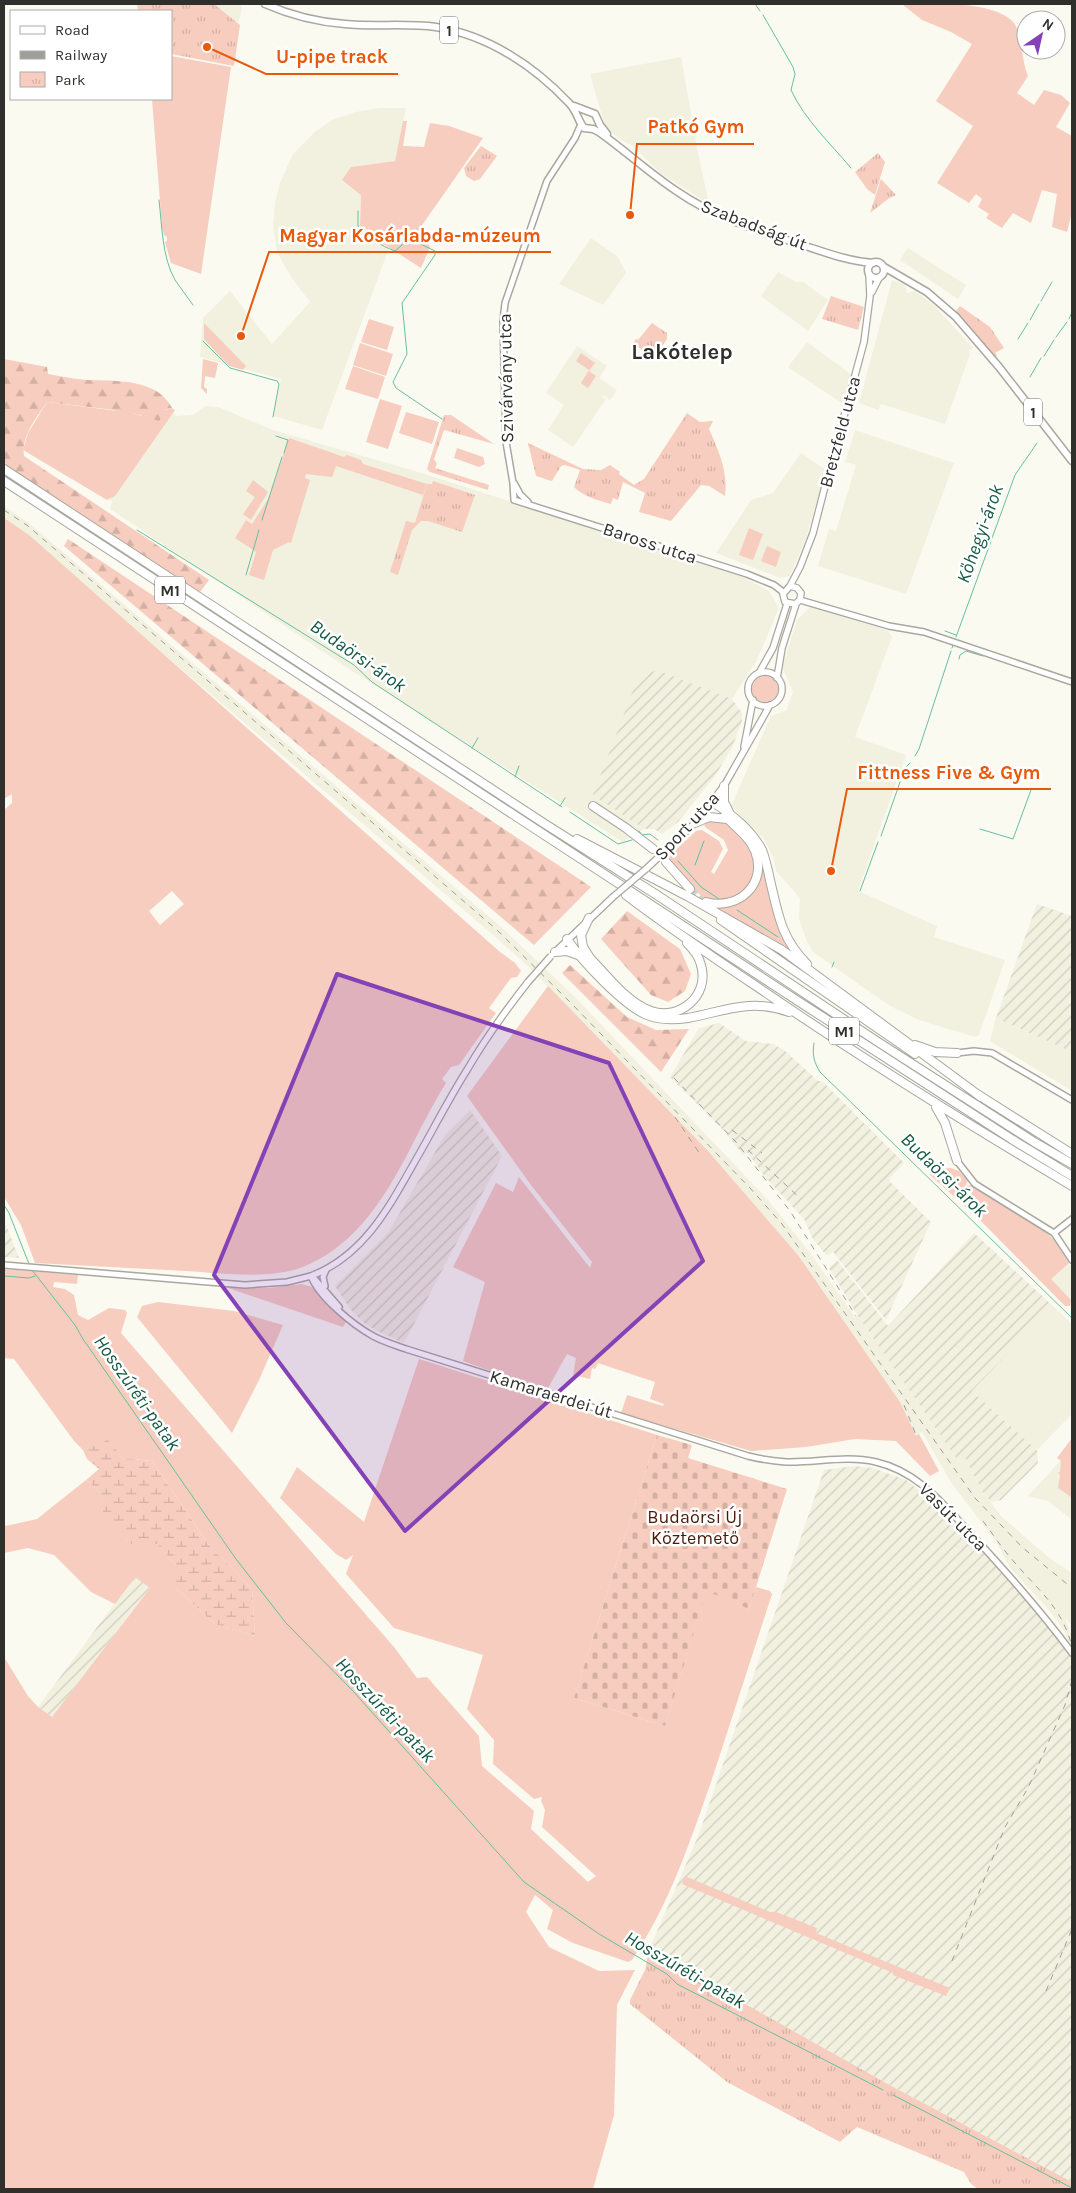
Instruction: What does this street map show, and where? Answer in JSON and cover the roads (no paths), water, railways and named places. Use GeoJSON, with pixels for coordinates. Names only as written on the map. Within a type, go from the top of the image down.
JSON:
{"type":"FeatureCollection","features":[{"type":"Feature","properties":{"kind":"highway","name":"M1"},"geometry":{"type":"LineString","coordinates":[[4,469],[545,824],[658,895],[886,1048],[1072,1164]]}},
{"type":"Feature","properties":{"kind":"highway","name":"M1"},"geometry":{"type":"LineString","coordinates":[[4,481],[617,883],[1013,1140],[1072,1176]]}},
{"type":"Feature","properties":{"kind":"highway"},"geometry":{"type":"LineString","coordinates":[[545,824],[714,904],[729,904],[744,896],[754,883],[758,867],[754,849],[731,819],[724,804],[724,786]]}},
{"type":"Feature","properties":{"kind":"highway"},"geometry":{"type":"LineString","coordinates":[[712,802],[752,836],[763,852],[778,915],[786,938],[799,956],[825,981]]}},
{"type":"Feature","properties":{"kind":"highway"},"geometry":{"type":"LineString","coordinates":[[593,806],[653,848]]}},
{"type":"Feature","properties":{"kind":"highway"},"geometry":{"type":"LineString","coordinates":[[695,823],[709,817],[731,819]]}},
{"type":"Feature","properties":{"kind":"highway"},"geometry":{"type":"LineString","coordinates":[[666,862],[689,892],[756,934],[825,981],[981,1097]]}},
{"type":"Feature","properties":{"kind":"highway"},"geometry":{"type":"LineString","coordinates":[[617,883],[624,893],[670,928],[813,1024],[934,1103],[1072,1186]]}},
{"type":"Feature","properties":{"kind":"highway"},"geometry":{"type":"LineString","coordinates":[[589,918],[580,935],[586,958],[618,995],[637,1010],[653,1017],[681,1019],[731,1006],[753,1005],[780,1009],[813,1024]]}},
{"type":"Feature","properties":{"kind":"highway"},"geometry":{"type":"LineString","coordinates":[[721,920],[864,1020],[1072,1154]]}},
{"type":"Feature","properties":{"kind":"highway"},"geometry":{"type":"LineString","coordinates":[[567,939],[627,996],[641,1006],[662,1013],[677,1012],[687,1007],[698,994],[702,983],[702,968],[693,950],[670,928]]}},
{"type":"Feature","properties":{"kind":"highway"},"geometry":{"type":"LineString","coordinates":[[553,954],[571,952],[586,958]]}},
{"type":"Feature","properties":{"kind":"highway"},"geometry":{"type":"LineString","coordinates":[[894,1033],[927,1050],[957,1053]]}},
{"type":"Feature","properties":{"kind":"highway"},"geometry":{"type":"LineString","coordinates":[[934,1103],[946,1123],[957,1161]]}},
{"type":"Feature","properties":{"kind":"main road","name":"Szabadság út"},"geometry":{"type":"LineString","coordinates":[[265,4],[289,13],[326,22],[435,27],[470,36],[502,50],[526,66],[570,104],[595,114],[598,122],[612,141]]}},
{"type":"Feature","properties":{"kind":"main road","name":"Szabadság út"},"geometry":{"type":"LineString","coordinates":[[570,104],[580,122],[612,141],[673,189],[707,209],[730,220],[853,261],[873,262]]}},
{"type":"Feature","properties":{"kind":"main road"},"geometry":{"type":"LineString","coordinates":[[580,122],[587,112]]}},
{"type":"Feature","properties":{"kind":"main road"},"geometry":{"type":"LineString","coordinates":[[590,129],[598,122]]}},
{"type":"Feature","properties":{"kind":"main road","name":"Szabadság út"},"geometry":{"type":"LineString","coordinates":[[853,261],[869,273]]}},
{"type":"Feature","properties":{"kind":"main road"},"geometry":{"type":"LineString","coordinates":[[869,273],[869,266],[873,262]]}},
{"type":"Feature","properties":{"kind":"main road","name":"1"},"geometry":{"type":"LineString","coordinates":[[873,262],[880,263],[927,292],[956,317],[999,367],[1072,461]]}},
{"type":"Feature","properties":{"kind":"main road"},"geometry":{"type":"LineString","coordinates":[[881,277],[884,267]]}},
{"type":"Feature","properties":{"kind":"main road","name":"1"},"geometry":{"type":"LineString","coordinates":[[869,273],[872,277],[907,280]]}},
{"type":"Feature","properties":{"kind":"main road","name":"Bretzfeld utca"},"geometry":{"type":"LineString","coordinates":[[790,586],[800,567],[816,523],[864,342],[870,296],[869,273]]}},
{"type":"Feature","properties":{"kind":"main road","name":"Bretzfeld utca"},"geometry":{"type":"LineString","coordinates":[[870,296],[881,277]]}},
{"type":"Feature","properties":{"kind":"main road","name":"Bretzfeld utca"},"geometry":{"type":"LineString","coordinates":[[797,588],[800,567]]}},
{"type":"Feature","properties":{"kind":"main road"},"geometry":{"type":"LineString","coordinates":[[777,678],[782,648],[801,593],[797,588],[790,586],[783,592],[783,599],[787,604]]}},
{"type":"Feature","properties":{"kind":"main road"},"geometry":{"type":"LineString","coordinates":[[787,604],[798,602]]}},
{"type":"Feature","properties":{"kind":"main road"},"geometry":{"type":"LineString","coordinates":[[759,673],[768,672],[777,678],[781,685],[781,692],[770,705],[760,704],[753,700],[748,692],[748,685],[751,679],[759,673],[773,648],[787,604]]}},
{"type":"Feature","properties":{"kind":"main road","name":"Sport utca"},"geometry":{"type":"LineString","coordinates":[[742,755],[749,730],[753,700]]}},
{"type":"Feature","properties":{"kind":"main road","name":"Sport utca"},"geometry":{"type":"LineString","coordinates":[[311,1276],[326,1270],[348,1255],[369,1235],[379,1222],[456,1088],[492,1030],[528,982],[589,918],[646,869],[695,823],[724,786],[770,705]]}},
{"type":"Feature","properties":{"kind":"street","name":"Szivárvány utca"},"geometry":{"type":"LineString","coordinates":[[514,500],[514,483],[506,442],[503,321],[505,303],[547,181],[575,138],[580,122]]}},
{"type":"Feature","properties":{"kind":"street","name":"Szivárvány utca"},"geometry":{"type":"LineString","coordinates":[[575,138],[590,129]]}},
{"type":"Feature","properties":{"kind":"street","name":"Szivárvány utca"},"geometry":{"type":"LineString","coordinates":[[514,483],[520,494],[530,504]]}},
{"type":"Feature","properties":{"kind":"street","name":"Baross utca"},"geometry":{"type":"LineString","coordinates":[[514,500],[747,574],[764,580],[783,592]]}},
{"type":"Feature","properties":{"kind":"street"},"geometry":{"type":"LineString","coordinates":[[798,602],[889,626],[924,632],[1072,682]]}},
{"type":"Feature","properties":{"kind":"street"},"geometry":{"type":"LineString","coordinates":[[957,1053],[974,1051],[992,1053],[1072,1100]]}},
{"type":"Feature","properties":{"kind":"street"},"geometry":{"type":"LineString","coordinates":[[957,1161],[975,1184],[1054,1233],[1072,1260]]}},
{"type":"Feature","properties":{"kind":"street"},"geometry":{"type":"LineString","coordinates":[[1054,1233],[1072,1220]]}},
{"type":"Feature","properties":{"kind":"street"},"geometry":{"type":"LineString","coordinates":[[4,1265],[245,1285],[282,1283],[311,1276]]}},
{"type":"Feature","properties":{"kind":"street"},"geometry":{"type":"LineString","coordinates":[[326,1270],[322,1281],[327,1291]]}},
{"type":"Feature","properties":{"kind":"street","name":"Kamaraerdei út"},"geometry":{"type":"LineString","coordinates":[[311,1276],[327,1291],[347,1316]]}},
{"type":"Feature","properties":{"kind":"street","name":"Kamaraerdei út"},"geometry":{"type":"LineString","coordinates":[[311,1276],[314,1285],[347,1316],[372,1335],[406,1349],[761,1459]]}},
{"type":"Feature","properties":{"kind":"street","name":"Vasút utca"},"geometry":{"type":"LineString","coordinates":[[761,1459],[786,1462],[858,1459],[884,1464],[911,1476],[944,1504],[1018,1584],[1042,1612],[1072,1653]]}},
{"type":"Feature","properties":{"kind":"waterway"},"geometry":{"type":"LineString","coordinates":[[755,4],[760,11]]}},
{"type":"Feature","properties":{"kind":"waterway"},"geometry":{"type":"LineString","coordinates":[[763,15],[793,67],[795,74],[791,90],[797,101],[818,131],[851,168]]}},
{"type":"Feature","properties":{"kind":"waterway","name":"Budaörsi-árok"},"geometry":{"type":"LineString","coordinates":[[159,200],[167,261],[175,280],[193,305]]}},
{"type":"Feature","properties":{"kind":"waterway"},"geometry":{"type":"LineString","coordinates":[[358,211],[358,226],[385,247],[395,251],[402,245],[402,235],[435,251],[435,255],[402,303],[407,354],[393,382],[396,388],[442,419]]}},
{"type":"Feature","properties":{"kind":"waterway"},"geometry":{"type":"LineString","coordinates":[[1041,301],[1052,282]]}},
{"type":"Feature","properties":{"kind":"waterway"},"geometry":{"type":"LineString","coordinates":[[1030,320],[1039,304]]}},
{"type":"Feature","properties":{"kind":"waterway"},"geometry":{"type":"LineString","coordinates":[[1069,319],[1072,312]]}},
{"type":"Feature","properties":{"kind":"waterway"},"geometry":{"type":"LineString","coordinates":[[1056,337],[1067,322]]}},
{"type":"Feature","properties":{"kind":"waterway"},"geometry":{"type":"LineString","coordinates":[[1018,339],[1028,323]]}},
{"type":"Feature","properties":{"kind":"waterway"},"geometry":{"type":"LineString","coordinates":[[1044,356],[1054,340]]}},
{"type":"Feature","properties":{"kind":"waterway","name":"Budaörsi-árok"},"geometry":{"type":"LineString","coordinates":[[203,341],[230,368],[277,381],[279,384],[273,417]]}},
{"type":"Feature","properties":{"kind":"waterway"},"geometry":{"type":"LineString","coordinates":[[1030,377],[1041,358]]}},
{"type":"Feature","properties":{"kind":"waterway","name":"Budaörsi-árok"},"geometry":{"type":"LineString","coordinates":[[276,436],[288,440],[284,453]]}},
{"type":"Feature","properties":{"kind":"waterway","name":"Kőhegyi-árok"},"geometry":{"type":"LineString","coordinates":[[956,637],[1015,475],[1037,443]]}},
{"type":"Feature","properties":{"kind":"waterway","name":"Budaörsi-árok"},"geometry":{"type":"LineString","coordinates":[[262,520],[282,457]]}},
{"type":"Feature","properties":{"kind":"waterway","name":"Budaörsi-árok"},"geometry":{"type":"LineString","coordinates":[[137,530],[354,665],[372,682],[562,807]]}},
{"type":"Feature","properties":{"kind":"waterway","name":"Budaörsi-árok"},"geometry":{"type":"LineString","coordinates":[[246,575],[259,530]]}},
{"type":"Feature","properties":{"kind":"waterway"},"geometry":{"type":"LineString","coordinates":[[945,631],[956,635]]}},
{"type":"Feature","properties":{"kind":"waterway","name":"Kőhegyi-árok"},"geometry":{"type":"LineString","coordinates":[[915,756],[919,749],[951,651]]}},
{"type":"Feature","properties":{"kind":"waterway"},"geometry":{"type":"LineString","coordinates":[[959,659],[960,655],[966,651],[983,656]]}},
{"type":"Feature","properties":{"kind":"waterway"},"geometry":{"type":"LineString","coordinates":[[472,748],[478,738]]}},
{"type":"Feature","properties":{"kind":"waterway","name":"Kőhegyi-árok"},"geometry":{"type":"LineString","coordinates":[[881,836],[905,768],[910,763]]}},
{"type":"Feature","properties":{"kind":"waterway"},"geometry":{"type":"LineString","coordinates":[[515,777],[519,766]]}},
{"type":"Feature","properties":{"kind":"waterway"},"geometry":{"type":"LineString","coordinates":[[980,829],[1013,839],[1031,790]]}},
{"type":"Feature","properties":{"kind":"waterway"},"geometry":{"type":"LineString","coordinates":[[560,806],[565,798]]}},
{"type":"Feature","properties":{"kind":"waterway","name":"Budaörsi-árok"},"geometry":{"type":"LineString","coordinates":[[570,812],[618,844],[632,840]]}},
{"type":"Feature","properties":{"kind":"waterway","name":"Budaörsi-árok"},"geometry":{"type":"LineString","coordinates":[[639,831],[642,835],[650,834],[658,840]]}},
{"type":"Feature","properties":{"kind":"waterway"},"geometry":{"type":"LineString","coordinates":[[695,865],[704,841]]}},
{"type":"Feature","properties":{"kind":"waterway","name":"Kőhegyi-árok"},"geometry":{"type":"LineString","coordinates":[[860,891],[878,842]]}},
{"type":"Feature","properties":{"kind":"waterway","name":"Budaörsi-árok"},"geometry":{"type":"LineString","coordinates":[[678,861],[701,887],[719,899]]}},
{"type":"Feature","properties":{"kind":"waterway","name":"Budaörsi-árok"},"geometry":{"type":"LineString","coordinates":[[737,910],[778,937]]}},
{"type":"Feature","properties":{"kind":"waterway","name":"Kőhegyi-árok"},"geometry":{"type":"LineString","coordinates":[[832,967],[834,962]]}},
{"type":"Feature","properties":{"kind":"waterway","name":"Budaörsi-árok"},"geometry":{"type":"LineString","coordinates":[[814,1043],[814,1058],[820,1072],[1072,1318]]}},
{"type":"Feature","properties":{"kind":"waterway","name":"Hosszúréti-patak"},"geometry":{"type":"LineString","coordinates":[[4,1205],[29,1264]]}},
{"type":"Feature","properties":{"kind":"waterway","name":"Hosszúréti-patak"},"geometry":{"type":"LineString","coordinates":[[32,1270],[75,1325],[236,1559],[286,1623],[352,1690],[524,1882],[599,1934],[667,1974],[677,1984],[883,2090]]}},
{"type":"Feature","properties":{"kind":"waterway"},"geometry":{"type":"LineString","coordinates":[[4,1276],[29,1278],[35,1276]]}},
{"type":"Feature","properties":{"kind":"waterway","name":"Hosszúréti-patak"},"geometry":{"type":"LineString","coordinates":[[893,2095],[1072,2188]]}},
{"type":"Feature","properties":{"kind":"tunnel"},"geometry":{"type":"LineString","coordinates":[[690,889],[705,905]]}},
{"type":"Feature","properties":{"kind":"railway"},"geometry":{"type":"LineString","coordinates":[[4,510],[28,526],[496,929],[571,1003],[750,1188],[782,1224],[975,1498],[1023,1548],[1072,1588]]}},
{"type":"Feature","properties":{"kind":"railway"},"geometry":{"type":"LineString","coordinates":[[674,1078],[736,1142],[790,1211],[856,1316]]}},
{"type":"Feature","properties":{"kind":"railway"},"geometry":{"type":"LineString","coordinates":[[675,1117],[700,1154]]}},
{"type":"Feature","properties":{"kind":"railway"},"geometry":{"type":"LineString","coordinates":[[732,1130],[762,1153]]}},
{"type":"Feature","properties":{"kind":"railway"},"geometry":{"type":"LineString","coordinates":[[748,1150],[801,1199]]}},
{"type":"Feature","properties":{"kind":"railway"},"geometry":{"type":"LineString","coordinates":[[904,1405],[916,1435]]}},
{"type":"Feature","properties":{"kind":"railway"},"geometry":{"type":"LineString","coordinates":[[983,1521],[1007,1554],[1057,1611],[1072,1647]]}},
{"type":"Feature","properties":{"kind":"railway"},"geometry":{"type":"LineString","coordinates":[[952,1961],[1005,1827],[1028,1788],[1065,1705],[1072,1680]]}},
{"type":"Feature","properties":{"kind":"railway"},"geometry":{"type":"LineString","coordinates":[[1046,1991],[1072,1929]]}},
{"type":"Feature","properties":{"kind":"place","name":"U-pipe track"},"geometry":{"type":"Point","coordinates":[207,47]}},
{"type":"Feature","properties":{"kind":"place","name":"Patkó Gym"},"geometry":{"type":"Point","coordinates":[630,215]}},
{"type":"Feature","properties":{"kind":"place","name":"Magyar Kosárlabda-múzeum"},"geometry":{"type":"Point","coordinates":[241,336]}},
{"type":"Feature","properties":{"kind":"place","name":"Fittness Five & Gym"},"geometry":{"type":"Point","coordinates":[831,871]}},
{"type":"Feature","properties":{"kind":"district","name":"Lakótelep"},"geometry":{"type":"Point","coordinates":[682,352]}},
{"type":"Feature","properties":{"kind":"park label","name":"Budaörsi Új Köztemető"},"geometry":{"type":"Point","coordinates":[695,1527]}}]}
